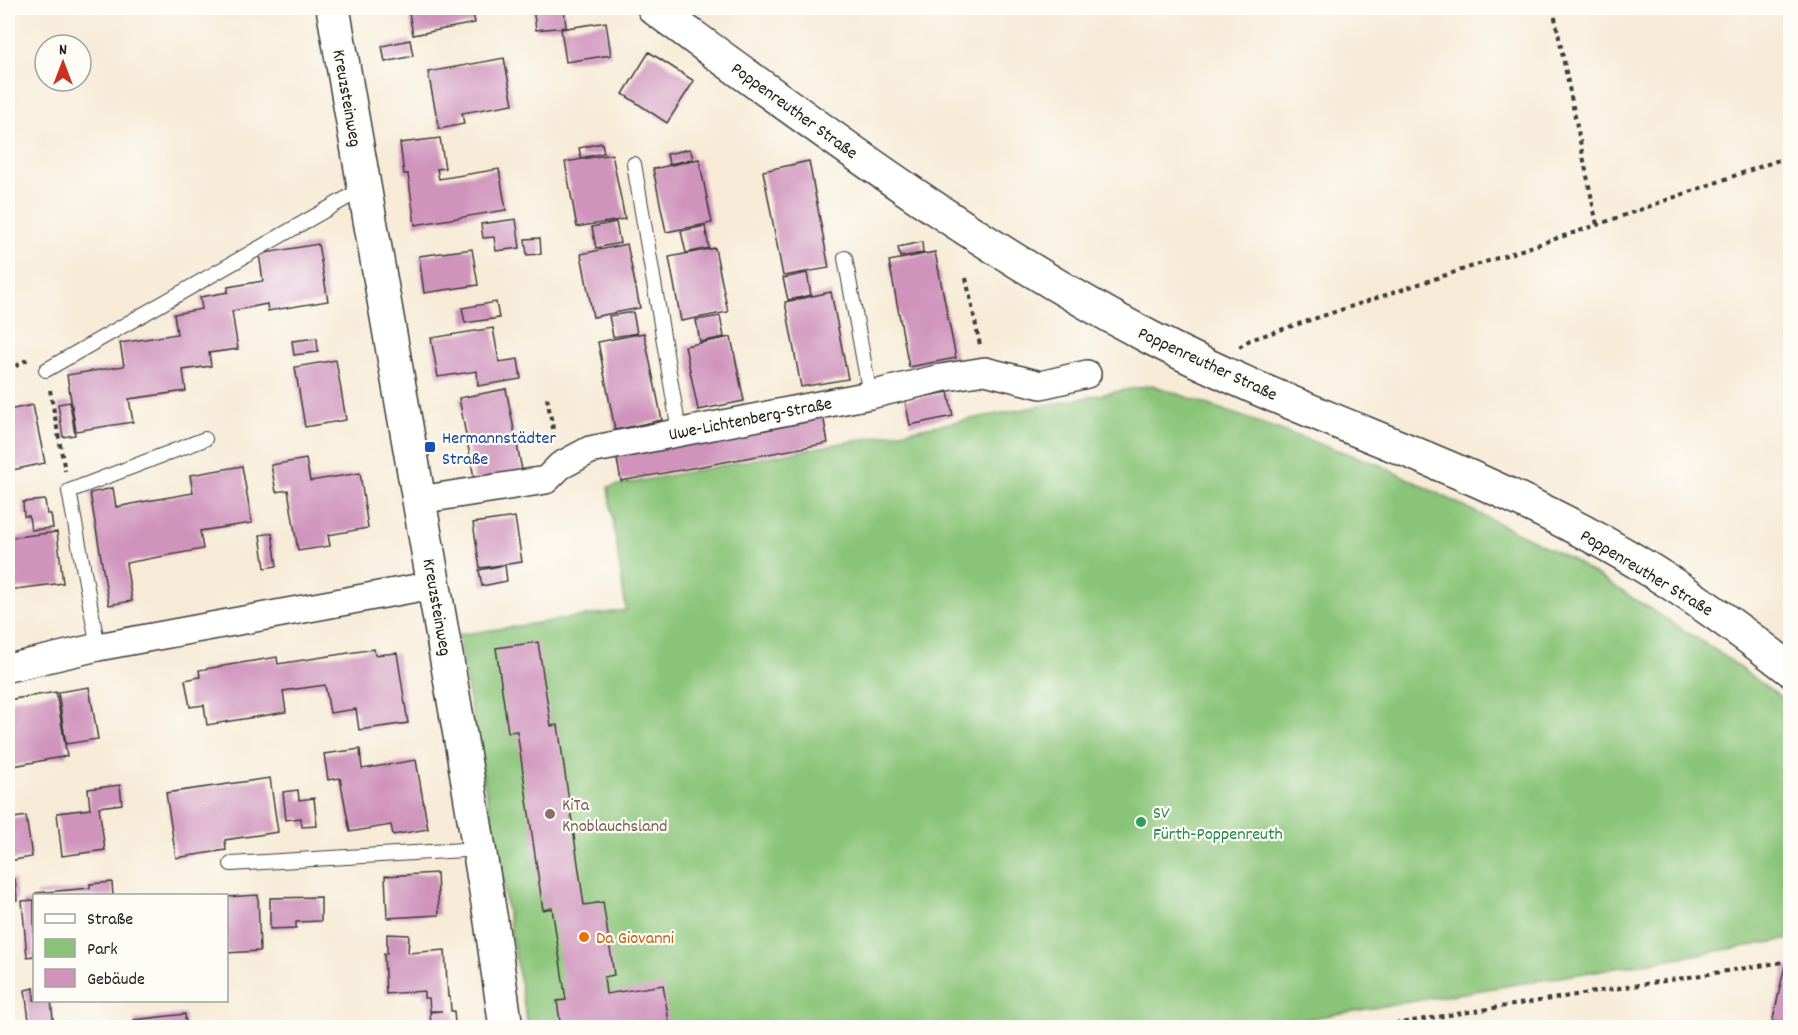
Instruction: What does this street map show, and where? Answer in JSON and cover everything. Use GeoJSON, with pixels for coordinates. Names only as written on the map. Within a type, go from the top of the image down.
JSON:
{"type":"FeatureCollection","features":[{"type":"Feature","properties":{"kind":"street","name":"Kreuzsteinweg"},"geometry":{"type":"LineString","coordinates":[[333,8],[480,849],[506,1028]]}},
{"type":"Feature","properties":{"kind":"street","name":"Poppenreuther Straße"},"geometry":{"type":"LineString","coordinates":[[654,8],[823,131],[1017,261],[1151,338],[1210,366],[1478,481],[1583,532],[1648,568],[1737,628],[1791,669]]}},
{"type":"Feature","properties":{"kind":"street","name":"Uwe-Lichtenberg-Straße"},"geometry":{"type":"LineString","coordinates":[[419,500],[546,480],[560,466],[590,450],[870,395],[941,378],[985,371],[1041,385],[1087,374]]}},
{"type":"Feature","properties":{"kind":"street"},"geometry":{"type":"LineString","coordinates":[[8,668],[98,647],[434,585]]}},
{"type":"Feature","properties":{"kind":"lane"},"geometry":{"type":"LineString","coordinates":[[634,164],[679,431]]}},
{"type":"Feature","properties":{"kind":"lane"},"geometry":{"type":"LineString","coordinates":[[46,370],[364,188]]}},
{"type":"Feature","properties":{"kind":"lane"},"geometry":{"type":"LineString","coordinates":[[845,258],[870,395]]}},
{"type":"Feature","properties":{"kind":"lane"},"geometry":{"type":"LineString","coordinates":[[98,647],[69,491],[205,439]]}},
{"type":"Feature","properties":{"kind":"lane"},"geometry":{"type":"LineString","coordinates":[[231,864],[480,849]]}},
{"type":"Feature","properties":{"kind":"path"},"geometry":{"type":"LineString","coordinates":[[1553,8],[1597,225]]}},
{"type":"Feature","properties":{"kind":"path"},"geometry":{"type":"LineString","coordinates":[[1210,366],[1250,340],[1597,225],[1791,156]]}},
{"type":"Feature","properties":{"kind":"path"},"geometry":{"type":"LineString","coordinates":[[966,278],[985,371]]}},
{"type":"Feature","properties":{"kind":"path"},"geometry":{"type":"LineString","coordinates":[[46,370],[69,491]]}},
{"type":"Feature","properties":{"kind":"path"},"geometry":{"type":"LineString","coordinates":[[547,399],[560,466]]}},
{"type":"Feature","properties":{"kind":"path"},"geometry":{"type":"LineString","coordinates":[[1368,1028],[1791,961]]}},
{"type":"Feature","properties":{"kind":"green space","name":"SV Fürth-Poppenreuth"},"geometry":{"type":"Polygon","coordinates":[[[1152,385],[1380,465],[1569,558],[1720,653],[1790,704],[1790,939],[1258,1027],[528,1027],[458,635],[626,610],[608,487],[1152,385]]]}},
{"type":"Feature","properties":{"kind":"building"},"geometry":{"type":"Polygon","coordinates":[[[408,8],[472,8],[475,23],[413,35],[408,8]]]}},
{"type":"Feature","properties":{"kind":"building"},"geometry":{"type":"Polygon","coordinates":[[[533,8],[564,8],[566,27],[536,30],[533,8]]]}},
{"type":"Feature","properties":{"kind":"building"},"geometry":{"type":"Polygon","coordinates":[[[606,22],[611,55],[566,62],[561,29],[606,22]]]}},
{"type":"Feature","properties":{"kind":"building"},"geometry":{"type":"Polygon","coordinates":[[[410,40],[413,56],[385,62],[382,46],[410,40]]]}},
{"type":"Feature","properties":{"kind":"building"},"geometry":{"type":"Polygon","coordinates":[[[649,52],[694,81],[667,123],[623,94],[649,52]]]}},
{"type":"Feature","properties":{"kind":"building"},"geometry":{"type":"Polygon","coordinates":[[[504,58],[513,104],[462,113],[464,124],[439,129],[428,72],[504,58]]]}},
{"type":"Feature","properties":{"kind":"building"},"geometry":{"type":"Polygon","coordinates":[[[440,138],[445,168],[437,169],[439,179],[499,169],[506,210],[415,225],[408,174],[404,174],[400,143],[440,138]]]}},
{"type":"Feature","properties":{"kind":"building"},"geometry":{"type":"Polygon","coordinates":[[[602,143],[604,153],[581,158],[579,148],[602,143]]]}},
{"type":"Feature","properties":{"kind":"building"},"geometry":{"type":"Polygon","coordinates":[[[690,149],[693,159],[669,164],[667,154],[690,149]]]}},
{"type":"Feature","properties":{"kind":"building"},"geometry":{"type":"Polygon","coordinates":[[[612,154],[625,219],[577,227],[565,162],[612,154]]]}},
{"type":"Feature","properties":{"kind":"building"},"geometry":{"type":"Polygon","coordinates":[[[699,159],[712,223],[666,232],[653,169],[699,159]]]}},
{"type":"Feature","properties":{"kind":"building"},"geometry":{"type":"Polygon","coordinates":[[[809,161],[829,268],[783,276],[763,171],[809,161]]]}},
{"type":"Feature","properties":{"kind":"building"},"geometry":{"type":"Polygon","coordinates":[[[516,219],[520,248],[496,251],[494,237],[483,238],[481,224],[516,219]]]}},
{"type":"Feature","properties":{"kind":"building"},"geometry":{"type":"Polygon","coordinates":[[[616,222],[620,243],[596,248],[592,227],[616,222]]]}},
{"type":"Feature","properties":{"kind":"building"},"geometry":{"type":"Polygon","coordinates":[[[705,226],[709,248],[686,253],[681,231],[705,226]]]}},
{"type":"Feature","properties":{"kind":"building"},"geometry":{"type":"Polygon","coordinates":[[[540,238],[541,254],[527,255],[525,239],[540,238]]]}},
{"type":"Feature","properties":{"kind":"building"},"geometry":{"type":"Polygon","coordinates":[[[922,242],[923,253],[900,257],[898,247],[922,242]]]}},
{"type":"Feature","properties":{"kind":"building"},"geometry":{"type":"Polygon","coordinates":[[[318,244],[328,301],[268,311],[267,304],[232,311],[238,349],[209,353],[211,366],[183,370],[186,391],[129,399],[133,422],[76,431],[67,375],[124,366],[120,343],[177,334],[174,314],[202,309],[200,297],[228,292],[228,287],[263,281],[259,254],[318,244]]]}},
{"type":"Feature","properties":{"kind":"building"},"geometry":{"type":"Polygon","coordinates":[[[627,244],[640,308],[593,317],[581,254],[627,244]]]}},
{"type":"Feature","properties":{"kind":"building"},"geometry":{"type":"Polygon","coordinates":[[[715,248],[728,312],[681,321],[669,257],[715,248]]]}},
{"type":"Feature","properties":{"kind":"building"},"geometry":{"type":"Polygon","coordinates":[[[472,249],[478,285],[424,293],[419,256],[472,249]]]}},
{"type":"Feature","properties":{"kind":"building"},"geometry":{"type":"Polygon","coordinates":[[[935,252],[956,358],[909,367],[889,261],[935,252]]]}},
{"type":"Feature","properties":{"kind":"building"},"geometry":{"type":"Polygon","coordinates":[[[807,273],[811,295],[788,300],[783,278],[807,273]]]}},
{"type":"Feature","properties":{"kind":"building"},"geometry":{"type":"Polygon","coordinates":[[[831,292],[848,379],[801,387],[785,302],[831,292]]]}},
{"type":"Feature","properties":{"kind":"building"},"geometry":{"type":"Polygon","coordinates":[[[496,302],[499,318],[465,323],[462,308],[496,302]]]}},
{"type":"Feature","properties":{"kind":"building"},"geometry":{"type":"Polygon","coordinates":[[[633,312],[637,333],[613,337],[609,316],[633,312]]]}},
{"type":"Feature","properties":{"kind":"building"},"geometry":{"type":"Polygon","coordinates":[[[720,316],[724,337],[700,342],[696,320],[720,316]]]}},
{"type":"Feature","properties":{"kind":"building"},"geometry":{"type":"Polygon","coordinates":[[[493,328],[499,362],[518,359],[521,379],[478,386],[477,371],[438,377],[431,338],[493,328]]]}},
{"type":"Feature","properties":{"kind":"building"},"geometry":{"type":"Polygon","coordinates":[[[644,333],[662,420],[615,430],[598,342],[644,333]]]}},
{"type":"Feature","properties":{"kind":"building"},"geometry":{"type":"Polygon","coordinates":[[[731,337],[744,401],[698,410],[685,346],[731,337]]]}},
{"type":"Feature","properties":{"kind":"building"},"geometry":{"type":"Polygon","coordinates":[[[317,338],[318,352],[294,355],[292,341],[317,338]]]}},
{"type":"Feature","properties":{"kind":"building"},"geometry":{"type":"Polygon","coordinates":[[[336,360],[346,420],[305,427],[295,367],[336,360]]]}},
{"type":"Feature","properties":{"kind":"building"},"geometry":{"type":"Polygon","coordinates":[[[506,389],[523,475],[475,483],[459,398],[506,389]]]}},
{"type":"Feature","properties":{"kind":"building"},"geometry":{"type":"Polygon","coordinates":[[[948,392],[953,416],[910,425],[905,400],[948,392]]]}},
{"type":"Feature","properties":{"kind":"building"},"geometry":{"type":"Polygon","coordinates":[[[70,402],[75,435],[63,437],[58,404],[70,402]]]}},
{"type":"Feature","properties":{"kind":"building"},"geometry":{"type":"Polygon","coordinates":[[[33,405],[45,463],[8,471],[8,410],[33,405]]]}},
{"type":"Feature","properties":{"kind":"building"},"geometry":{"type":"Polygon","coordinates":[[[823,415],[828,443],[621,481],[616,454],[823,415]]]}},
{"type":"Feature","properties":{"kind":"building"},"geometry":{"type":"Polygon","coordinates":[[[306,459],[310,481],[360,473],[368,528],[328,535],[330,546],[298,551],[288,490],[276,492],[271,465],[306,459]]]}},
{"type":"Feature","properties":{"kind":"building"},"geometry":{"type":"Polygon","coordinates":[[[242,466],[252,523],[200,531],[203,549],[126,563],[132,601],[109,605],[90,493],[113,488],[116,507],[193,493],[190,475],[242,466]]]}},
{"type":"Feature","properties":{"kind":"building"},"geometry":{"type":"Polygon","coordinates":[[[45,500],[47,514],[51,514],[53,528],[31,530],[29,516],[24,516],[23,502],[45,500]]]}},
{"type":"Feature","properties":{"kind":"building"},"geometry":{"type":"Polygon","coordinates":[[[515,517],[522,562],[480,568],[473,523],[515,517]]]}},
{"type":"Feature","properties":{"kind":"building"},"geometry":{"type":"Polygon","coordinates":[[[57,532],[63,583],[8,590],[8,538],[57,532]]]}},
{"type":"Feature","properties":{"kind":"building"},"geometry":{"type":"Polygon","coordinates":[[[272,533],[277,566],[265,568],[260,535],[272,533]]]}},
{"type":"Feature","properties":{"kind":"building"},"geometry":{"type":"Polygon","coordinates":[[[505,565],[507,581],[482,586],[479,570],[505,565]]]}},
{"type":"Feature","properties":{"kind":"building"},"geometry":{"type":"Polygon","coordinates":[[[538,642],[551,726],[558,725],[584,905],[603,902],[614,975],[604,977],[606,994],[663,985],[670,1028],[561,1028],[557,1001],[566,1000],[552,908],[543,910],[517,731],[508,732],[496,648],[538,642]]]}},
{"type":"Feature","properties":{"kind":"building"},"geometry":{"type":"Polygon","coordinates":[[[374,649],[375,655],[397,653],[408,723],[359,730],[356,709],[330,713],[325,685],[283,691],[286,712],[207,725],[204,705],[190,707],[185,680],[200,677],[199,670],[277,657],[278,664],[374,649]]]}},
{"type":"Feature","properties":{"kind":"building"},"geometry":{"type":"Polygon","coordinates":[[[89,687],[98,739],[66,744],[58,692],[89,687]]]}},
{"type":"Feature","properties":{"kind":"building"},"geometry":{"type":"Polygon","coordinates":[[[56,692],[67,756],[8,767],[8,700],[56,692]]]}},
{"type":"Feature","properties":{"kind":"building"},"geometry":{"type":"Polygon","coordinates":[[[360,749],[362,769],[416,760],[428,829],[393,835],[391,825],[350,832],[340,778],[328,780],[324,754],[360,749]]]}},
{"type":"Feature","properties":{"kind":"building"},"geometry":{"type":"Polygon","coordinates":[[[270,778],[278,832],[225,840],[226,850],[176,858],[166,793],[270,778]]]}},
{"type":"Feature","properties":{"kind":"building"},"geometry":{"type":"Polygon","coordinates":[[[120,785],[122,804],[99,807],[105,850],[62,856],[57,813],[90,809],[88,789],[120,785]]]}},
{"type":"Feature","properties":{"kind":"building"},"geometry":{"type":"Polygon","coordinates":[[[298,790],[299,800],[314,798],[317,826],[302,827],[301,818],[286,820],[283,792],[298,790]]]}},
{"type":"Feature","properties":{"kind":"building"},"geometry":{"type":"Polygon","coordinates":[[[26,816],[32,857],[8,861],[8,819],[26,816]]]}},
{"type":"Feature","properties":{"kind":"building"},"geometry":{"type":"Polygon","coordinates":[[[437,873],[439,915],[387,918],[385,876],[437,873]]]}},
{"type":"Feature","properties":{"kind":"building"},"geometry":{"type":"Polygon","coordinates":[[[15,879],[17,900],[8,901],[8,880],[15,879]]]}},
{"type":"Feature","properties":{"kind":"building"},"geometry":{"type":"Polygon","coordinates":[[[112,882],[113,894],[36,894],[90,888],[90,884],[112,882]]]}},
{"type":"Feature","properties":{"kind":"building"},"geometry":{"type":"Polygon","coordinates":[[[258,895],[260,951],[228,953],[228,897],[258,895]]]}},
{"type":"Feature","properties":{"kind":"building"},"geometry":{"type":"Polygon","coordinates":[[[321,897],[321,921],[296,922],[296,928],[270,929],[270,898],[321,897]]]}},
{"type":"Feature","properties":{"kind":"building"},"geometry":{"type":"Polygon","coordinates":[[[33,900],[33,956],[27,957],[22,901],[33,900]]]}},
{"type":"Feature","properties":{"kind":"building"},"geometry":{"type":"Polygon","coordinates":[[[387,934],[409,935],[408,953],[445,950],[448,997],[450,997],[451,1011],[454,1011],[455,1024],[431,1025],[430,1012],[442,1011],[430,1011],[429,998],[424,998],[424,991],[386,994],[384,954],[387,954],[387,934]]]}},
{"type":"Feature","properties":{"kind":"building"},"geometry":{"type":"Polygon","coordinates":[[[1785,965],[1790,967],[1790,1028],[1771,1028],[1785,965]]]}},
{"type":"Feature","properties":{"kind":"building"},"geometry":{"type":"Polygon","coordinates":[[[33,988],[33,1002],[51,1002],[54,1028],[30,1028],[25,990],[33,988]]]}},
{"type":"Feature","properties":{"kind":"building"},"geometry":{"type":"Polygon","coordinates":[[[185,1014],[186,1028],[135,1028],[134,1020],[185,1014]]]}},
{"type":"Feature","properties":{"kind":"building"},"geometry":{"type":"Polygon","coordinates":[[[325,1023],[326,1028],[291,1028],[291,1026],[325,1023]]]}},
{"type":"Feature","properties":{"kind":"place","name":"Hermannstädter Straße"},"geometry":{"type":"Point","coordinates":[430,447]}},
{"type":"Feature","properties":{"kind":"place","name":"KiTa Knoblauchsland"},"geometry":{"type":"Point","coordinates":[550,814]}},
{"type":"Feature","properties":{"kind":"place","name":"SV Fürth-Poppenreuth"},"geometry":{"type":"Point","coordinates":[1141,822]}},
{"type":"Feature","properties":{"kind":"place","name":"Da Giovanni"},"geometry":{"type":"Point","coordinates":[584,937]}}]}
